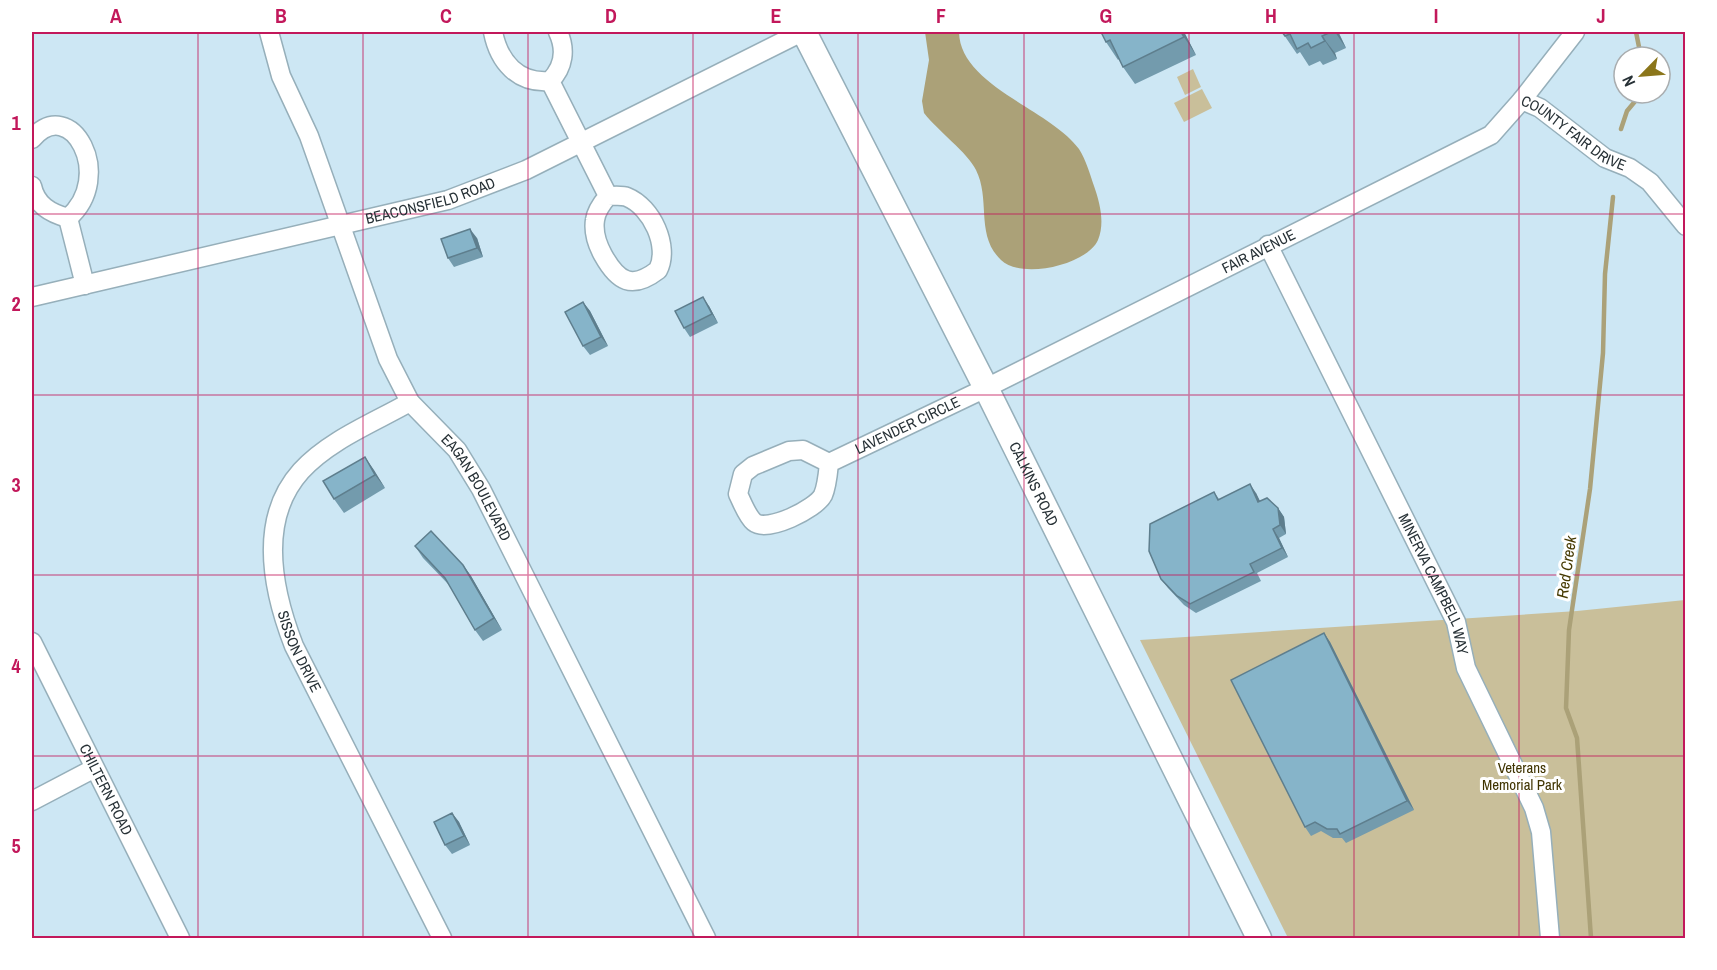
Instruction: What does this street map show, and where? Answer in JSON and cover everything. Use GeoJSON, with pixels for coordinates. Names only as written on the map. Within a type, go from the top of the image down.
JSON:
{"type":"FeatureCollection","features":[{"type":"Feature","properties":{"kind":"main road","name":"CALKINS ROAD"},"geometry":{"type":"LineString","coordinates":[[803,32],[986,388],[1259,939]]}},
{"type":"Feature","properties":{"kind":"street","name":"EAGAN BOULEVARD"},"geometry":{"type":"LineString","coordinates":[[268,32],[281,76],[309,136],[388,359],[410,402],[457,450],[481,489],[706,939]]}},
{"type":"Feature","properties":{"kind":"street"},"geometry":{"type":"LineString","coordinates":[[493,32],[494,40],[516,74],[535,83],[550,81],[559,72],[563,59],[563,42],[558,32]]}},
{"type":"Feature","properties":{"kind":"street","name":"BEACONSFIELD ROAD"},"geometry":{"type":"LineString","coordinates":[[32,297],[340,226],[467,194],[526,170],[803,32]]}},
{"type":"Feature","properties":{"kind":"street","name":"COUNTY FAIR DRIVE"},"geometry":{"type":"LineString","coordinates":[[1575,32],[1522,100],[1540,108],[1605,158],[1630,168],[1650,182],[1686,226]]}},
{"type":"Feature","properties":{"kind":"street"},"geometry":{"type":"LineString","coordinates":[[550,81],[608,196]]}},
{"type":"Feature","properties":{"kind":"street","name":"FAIR AVENUE"},"geometry":{"type":"LineString","coordinates":[[986,388],[1268,244],[1491,135],[1522,100]]}},
{"type":"Feature","properties":{"kind":"street"},"geometry":{"type":"LineString","coordinates":[[32,139],[44,129],[63,126],[78,138],[83,147],[89,188],[77,210],[68,218]]}},
{"type":"Feature","properties":{"kind":"street"},"geometry":{"type":"LineString","coordinates":[[32,186],[33,195],[48,211],[68,218]]}},
{"type":"Feature","properties":{"kind":"street"},"geometry":{"type":"LineString","coordinates":[[608,196],[625,196],[644,208],[661,241],[663,252],[658,270],[639,282],[628,281],[612,271],[596,241],[595,219],[608,196]]}},
{"type":"Feature","properties":{"kind":"street"},"geometry":{"type":"LineString","coordinates":[[68,218],[85,285]]}},
{"type":"Feature","properties":{"kind":"street","name":"MINERVA CAMPBELL WAY"},"geometry":{"type":"LineString","coordinates":[[1268,244],[1456,622],[1466,668],[1534,808],[1541,832],[1550,939]]}},
{"type":"Feature","properties":{"kind":"street","name":"LAVENDER CIRCLE"},"geometry":{"type":"LineString","coordinates":[[830,463],[986,388]]}},
{"type":"Feature","properties":{"kind":"street","name":"SISSON DRIVE"},"geometry":{"type":"LineString","coordinates":[[410,402],[322,453],[301,471],[284,498],[276,526],[272,555],[280,606],[294,646],[441,939]]}},
{"type":"Feature","properties":{"kind":"street"},"geometry":{"type":"LineString","coordinates":[[803,450],[830,463],[823,495],[815,503],[773,526],[762,526],[753,522],[738,494],[739,483],[753,466],[789,451],[803,450]]}},
{"type":"Feature","properties":{"kind":"street","name":"CHILTERN ROAD"},"geometry":{"type":"LineString","coordinates":[[32,642],[93,769],[180,939]]}},
{"type":"Feature","properties":{"kind":"street"},"geometry":{"type":"LineString","coordinates":[[32,801],[93,769]]}},
{"type":"Feature","properties":{"kind":"green space"},"geometry":{"type":"Polygon","coordinates":[[[1193,69],[1201,87],[1185,95],[1177,77],[1193,69]]]}},
{"type":"Feature","properties":{"kind":"green space"},"geometry":{"type":"Polygon","coordinates":[[[1202,89],[1212,108],[1184,122],[1174,103],[1202,89]]]}},
{"type":"Feature","properties":{"kind":"green space","name":"Veterans Memorial Park"},"geometry":{"type":"Polygon","coordinates":[[[1685,600],[1685,938],[1288,938],[1140,640],[1577,611],[1685,600]]]}},
{"type":"Feature","properties":{"kind":"shaded area"},"geometry":{"type":"Polygon","coordinates":[[[925,32],[959,32],[963,51],[974,67],[1008,96],[1066,135],[1079,149],[1089,172],[1101,213],[1100,233],[1091,249],[1068,263],[1038,269],[1010,266],[993,250],[988,240],[983,193],[976,170],[966,156],[924,113],[922,101],[929,60],[925,32]]]}},
{"type":"Feature","properties":{"kind":"building"},"geometry":{"type":"Polygon","coordinates":[[[1101,32],[1181,32],[1184,37],[1123,67],[1110,40],[1106,42],[1101,32]]]}},
{"type":"Feature","properties":{"kind":"building"},"geometry":{"type":"Polygon","coordinates":[[[1282,32],[1331,32],[1322,36],[1325,41],[1311,48],[1308,43],[1297,49],[1290,34],[1285,36],[1282,32]]]}},
{"type":"Feature","properties":{"kind":"building"},"geometry":{"type":"Polygon","coordinates":[[[470,229],[477,248],[448,258],[441,239],[470,229]]]}},
{"type":"Feature","properties":{"kind":"building"},"geometry":{"type":"Polygon","coordinates":[[[703,297],[712,314],[684,328],[675,311],[703,297]]]}},
{"type":"Feature","properties":{"kind":"building"},"geometry":{"type":"Polygon","coordinates":[[[583,302],[601,337],[583,346],[565,312],[583,302]]]}},
{"type":"Feature","properties":{"kind":"building"},"geometry":{"type":"Polygon","coordinates":[[[365,457],[375,475],[334,499],[323,481],[365,457]]]}},
{"type":"Feature","properties":{"kind":"building"},"geometry":{"type":"Polygon","coordinates":[[[1250,484],[1258,502],[1267,498],[1278,508],[1280,525],[1273,529],[1282,548],[1250,564],[1254,572],[1190,604],[1177,596],[1161,579],[1149,551],[1150,524],[1214,492],[1218,500],[1250,484]]]}},
{"type":"Feature","properties":{"kind":"building"},"geometry":{"type":"Polygon","coordinates":[[[431,531],[463,565],[494,618],[475,630],[445,578],[415,546],[431,531]]]}},
{"type":"Feature","properties":{"kind":"building"},"geometry":{"type":"Polygon","coordinates":[[[1324,633],[1407,801],[1340,834],[1337,829],[1327,829],[1315,822],[1305,827],[1231,680],[1324,633]]]}},
{"type":"Feature","properties":{"kind":"building"},"geometry":{"type":"Polygon","coordinates":[[[452,813],[464,836],[445,845],[434,822],[452,813]]]}},
{"type":"Feature","properties":{"kind":"waterway","name":"Red Creek"},"geometry":{"type":"LineString","coordinates":[[1636,32],[1639,45]]}},
{"type":"Feature","properties":{"kind":"waterway","name":"Red Creek"},"geometry":{"type":"LineString","coordinates":[[1621,129],[1627,111],[1632,105]]}},
{"type":"Feature","properties":{"kind":"waterway","name":"Red Creek"},"geometry":{"type":"LineString","coordinates":[[1591,938],[1577,738],[1566,708],[1569,630],[1590,489],[1603,353],[1605,274],[1613,197]]}}]}
